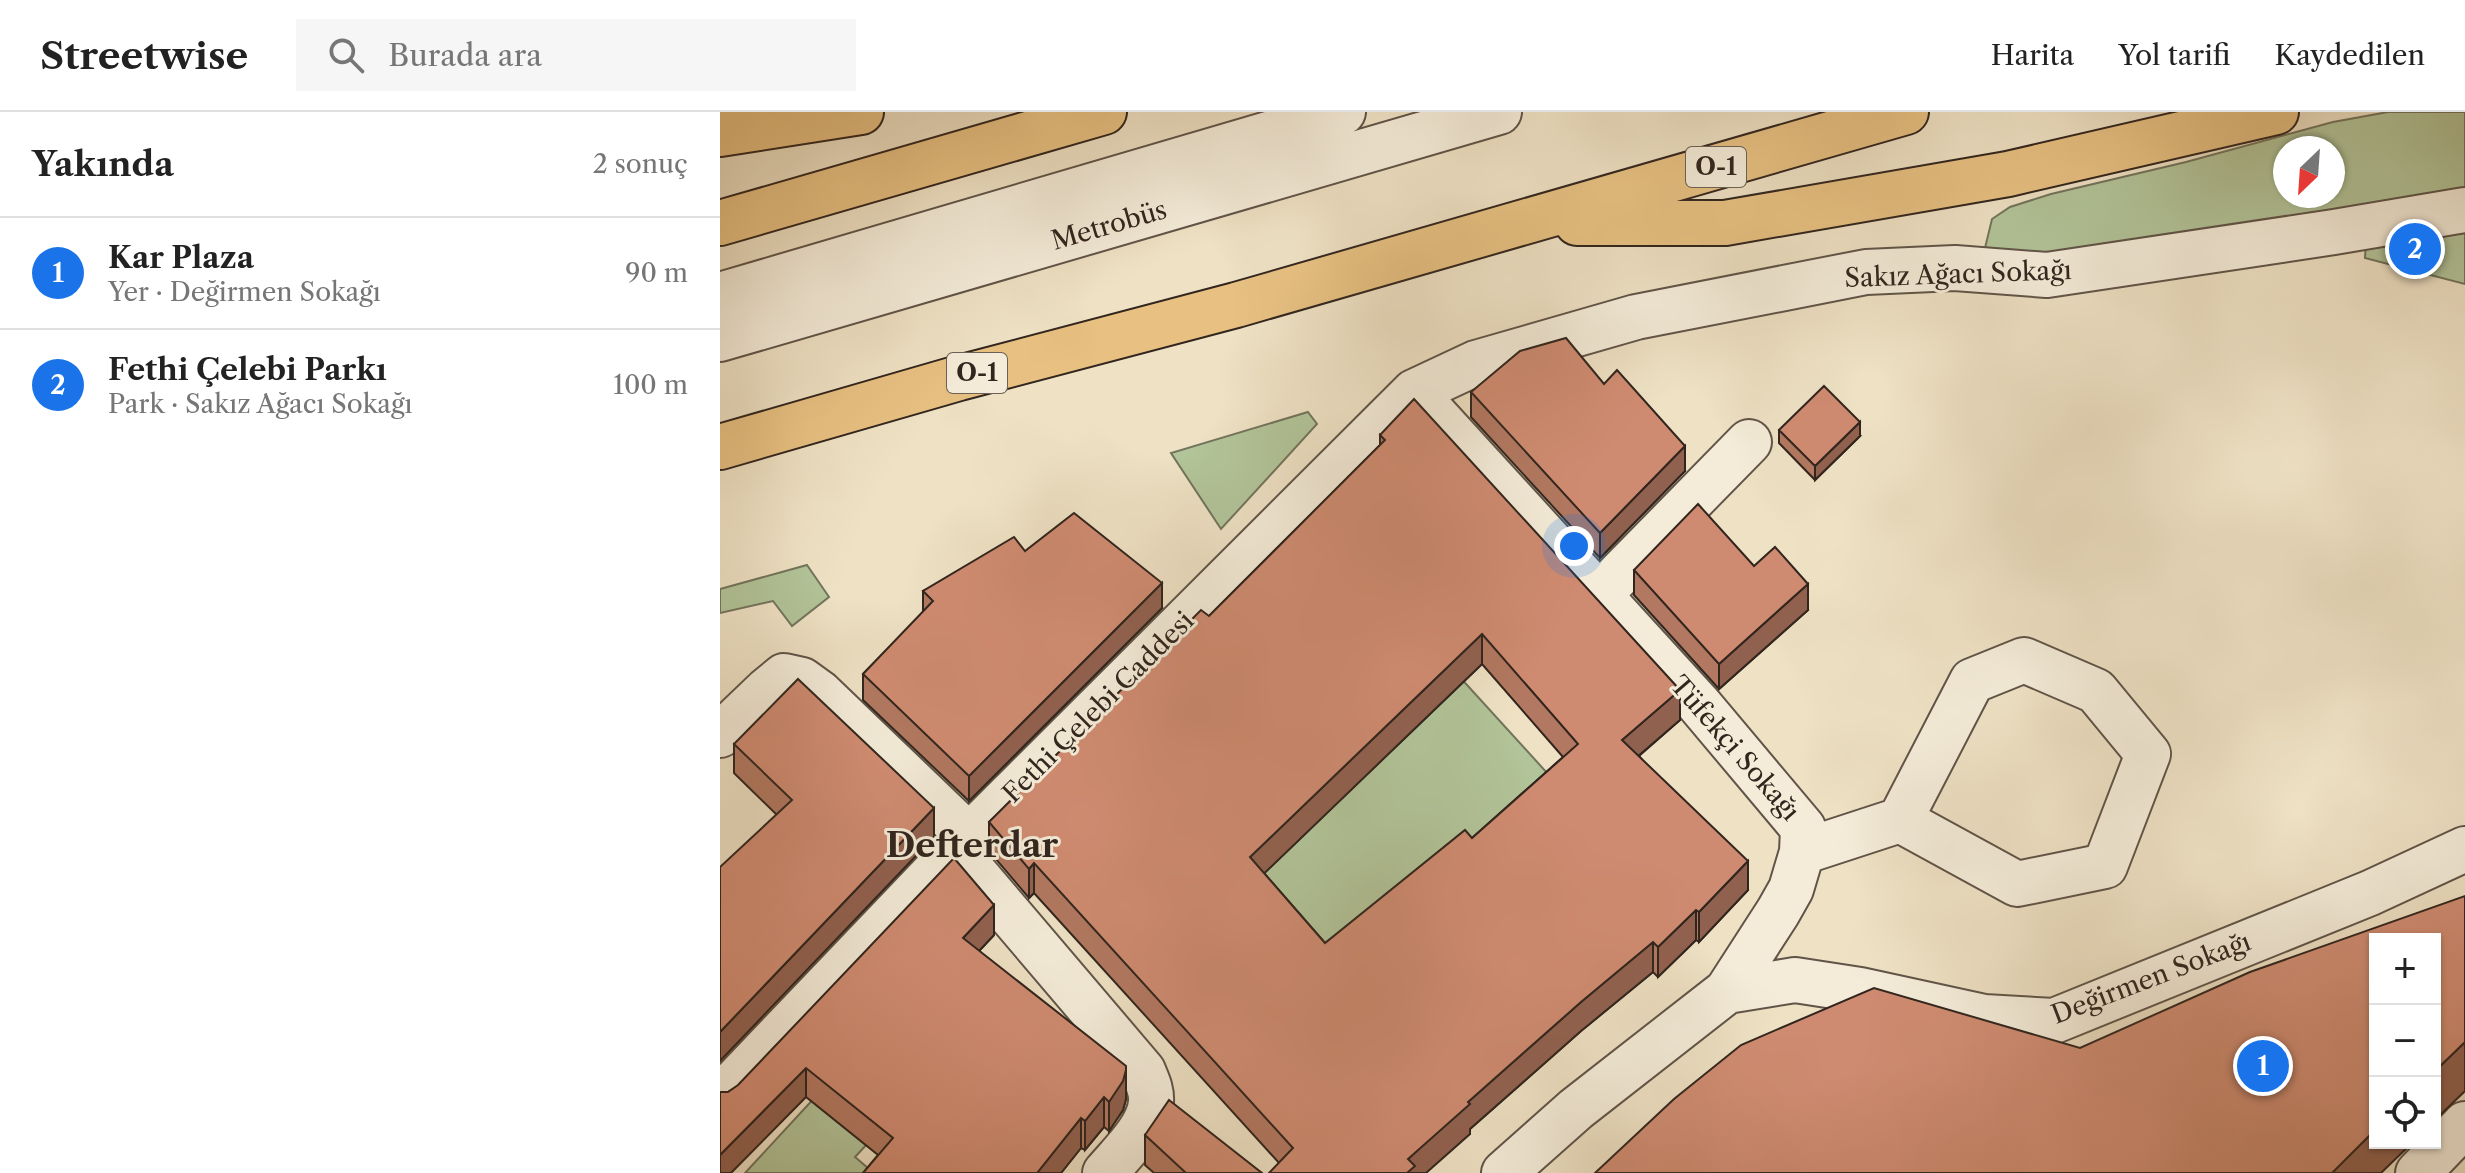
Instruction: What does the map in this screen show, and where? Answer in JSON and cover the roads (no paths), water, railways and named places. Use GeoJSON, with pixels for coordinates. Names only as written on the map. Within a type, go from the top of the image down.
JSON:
{"type":"FeatureCollection","features":[{"type":"Feature","properties":{"kind":"highway"},"geometry":{"type":"LineString","coordinates":[[720,134],[861,112]]}},
{"type":"Feature","properties":{"kind":"highway"},"geometry":{"type":"LineString","coordinates":[[720,223],[1104,112]]}},
{"type":"Feature","properties":{"kind":"highway","name":"O-1"},"geometry":{"type":"LineString","coordinates":[[720,447],[959,378],[1236,305],[1906,112]]}},
{"type":"Feature","properties":{"kind":"highway"},"geometry":{"type":"LineString","coordinates":[[1526,222],[1725,223],[2008,174],[2276,112]]}},
{"type":"Feature","properties":{"kind":"street","name":"Metrobüs"},"geometry":{"type":"LineString","coordinates":[[720,295],[1343,112]]}},
{"type":"Feature","properties":{"kind":"street","name":"Metrobüs"},"geometry":{"type":"LineString","coordinates":[[720,339],[1499,112]]}},
{"type":"Feature","properties":{"kind":"street","name":"Sakız Ağacı Sokağı"},"geometry":{"type":"LineString","coordinates":[[1414,392],[1476,363],[1636,317],[1866,272],[1955,268],[2047,275],[2465,210]]}},
{"type":"Feature","properties":{"kind":"street","name":"Tüfekçi Sokağı"},"geometry":{"type":"LineString","coordinates":[[1414,392],[1698,703],[1803,828],[1802,852],[1791,889],[1727,991],[1576,1109],[1504,1173]]}},
{"type":"Feature","properties":{"kind":"street","name":"Fethi Çelebi Caddesi"},"geometry":{"type":"LineString","coordinates":[[720,1097],[962,843],[1414,392]]}},
{"type":"Feature","properties":{"kind":"street"},"geometry":{"type":"LineString","coordinates":[[1599,595],[1749,442]]}},
{"type":"Feature","properties":{"kind":"street"},"geometry":{"type":"LineString","coordinates":[[1802,852],[1900,820],[1972,681],[2024,660],[2096,691],[2148,754],[2105,866],[2017,884],[1900,820]]}},
{"type":"Feature","properties":{"kind":"street"},"geometry":{"type":"LineString","coordinates":[[720,735],[784,676],[802,680],[820,693],[962,843],[1143,1071],[1150,1087],[1151,1105],[1143,1125],[1105,1173]]}},
{"type":"Feature","properties":{"kind":"street","name":"Değirmen Sokağı"},"geometry":{"type":"LineString","coordinates":[[1727,991],[1795,980],[1860,990],[1984,1017],[2054,1021],[2370,893],[2465,849]]}},
{"type":"Feature","properties":{"kind":"street"},"geometry":{"type":"LineString","coordinates":[[2418,1173],[2465,1124]]}},
{"type":"Feature","properties":{"kind":"place","name":"Fethi Çelebi Parkı"},"geometry":{"type":"Point","coordinates":[2415,249]}},
{"type":"Feature","properties":{"kind":"place","name":"Kar Plaza"},"geometry":{"type":"Point","coordinates":[2263,1066]}},
{"type":"Feature","properties":{"kind":"district","name":"Defterdar"},"geometry":{"type":"Point","coordinates":[972,845]}}]}
